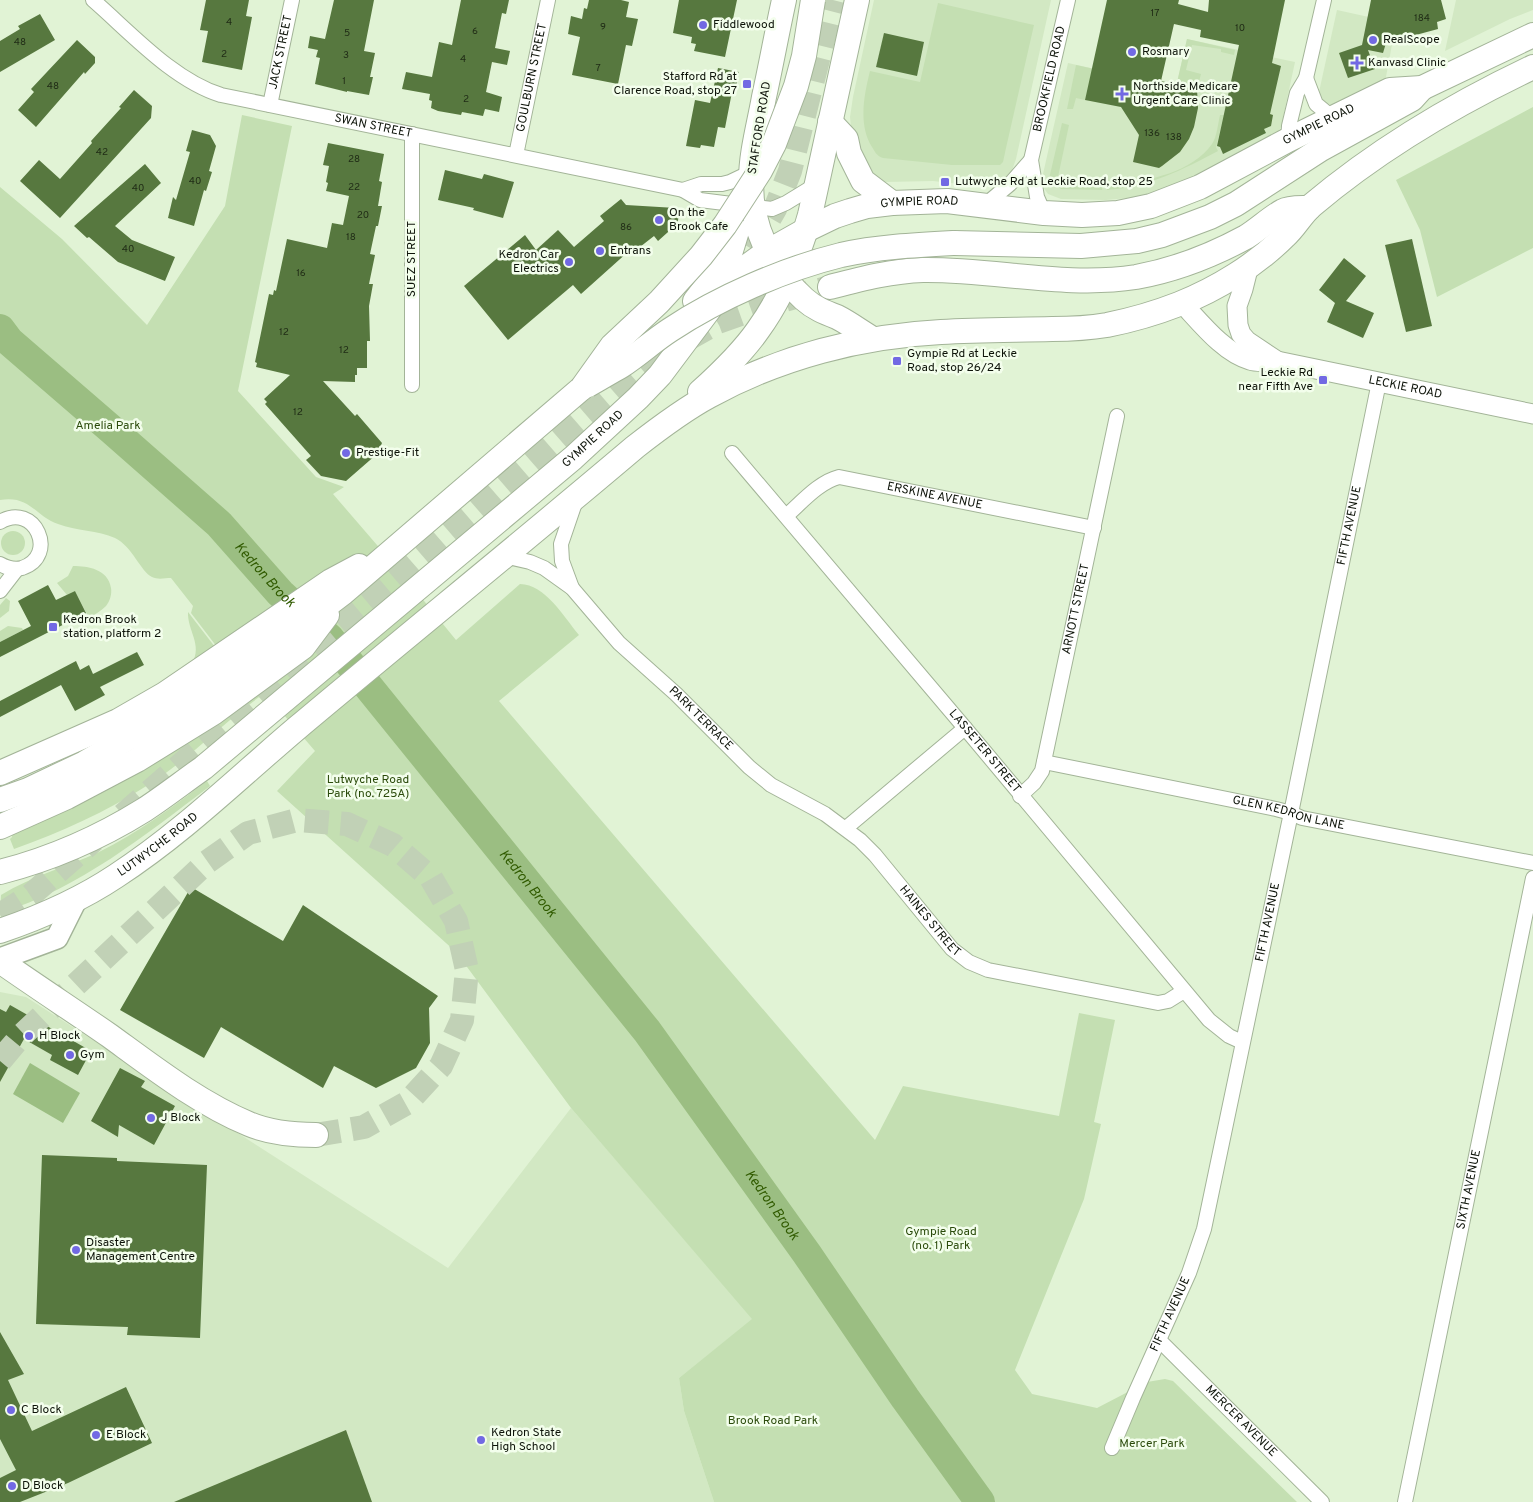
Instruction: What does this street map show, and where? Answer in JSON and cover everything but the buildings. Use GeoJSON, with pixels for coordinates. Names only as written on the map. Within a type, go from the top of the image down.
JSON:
{"type":"FeatureCollection","features":[{"type":"Feature","properties":{"kind":"highway","name":"STAFFORD ROAD"},"geometry":{"type":"LineString","coordinates":[[784,0],[755,142],[751,172],[754,207],[760,234],[767,252],[786,280],[804,299],[826,314],[836,317],[873,339]]}},
{"type":"Feature","properties":{"kind":"highway"},"geometry":{"type":"LineString","coordinates":[[582,388],[612,346],[659,302],[701,256],[725,225],[760,171],[774,144],[796,86],[804,56],[814,0]]}},
{"type":"Feature","properties":{"kind":"highway"},"geometry":{"type":"LineString","coordinates":[[668,422],[740,353],[758,330],[786,280],[806,230],[857,0]]}},
{"type":"Feature","properties":{"kind":"highway","name":"GYMPIE ROAD"},"geometry":{"type":"LineString","coordinates":[[5,874],[116,827],[203,768],[573,458],[638,398],[679,351],[738,273],[767,252],[806,230],[850,211],[867,206],[892,203],[947,201],[1044,213],[1100,215],[1159,204],[1200,187],[1288,140],[1390,90],[1422,88],[1533,35]]}},
{"type":"Feature","properties":{"kind":"highway"},"geometry":{"type":"LineString","coordinates":[[504,556],[634,447],[668,422],[707,396],[770,369],[819,351],[873,339],[940,332],[1068,329],[1105,326],[1146,316],[1182,303],[1224,282],[1249,265],[1286,236],[1309,208],[1362,168],[1454,107],[1533,67]]}},
{"type":"Feature","properties":{"kind":"highway"},"geometry":{"type":"LineString","coordinates":[[0,800],[28,790],[85,763],[161,719],[237,670],[343,593],[582,388],[622,365],[671,329],[708,308],[740,292],[810,264],[842,255],[921,245],[954,243],[1081,246],[1137,241],[1162,235],[1210,217],[1236,204],[1321,149],[1412,99],[1422,88]]}},
{"type":"Feature","properties":{"kind":"highway"},"geometry":{"type":"LineString","coordinates":[[830,122],[846,140],[849,153],[863,181],[892,203]]}},
{"type":"Feature","properties":{"kind":"highway"},"geometry":{"type":"LineString","coordinates":[[830,287],[885,274],[924,270],[980,272],[1078,280],[1111,280],[1134,277],[1166,270],[1204,258],[1246,236],[1285,210],[1309,208]]}},
{"type":"Feature","properties":{"kind":"highway"},"geometry":{"type":"LineString","coordinates":[[695,302],[729,256],[737,232]]}},
{"type":"Feature","properties":{"kind":"highway"},"geometry":{"type":"LineString","coordinates":[[573,458],[599,420],[649,363]]}},
{"type":"Feature","properties":{"kind":"highway"},"geometry":{"type":"LineString","coordinates":[[0,773],[118,721],[165,694],[332,581],[402,542]]}},
{"type":"Feature","properties":{"kind":"highway","name":"LUTWYCHE ROAD"},"geometry":{"type":"LineString","coordinates":[[0,931],[76,900],[117,876],[142,858],[210,804],[296,729],[504,556]]}},
{"type":"Feature","properties":{"kind":"highway"},"geometry":{"type":"LineString","coordinates":[[0,827],[67,797],[137,760],[213,713],[303,647],[343,593]]}},
{"type":"Feature","properties":{"kind":"highway"},"geometry":{"type":"LineString","coordinates":[[0,960],[159,1071],[227,1113],[250,1124],[272,1131],[294,1135],[316,1135]]}},
{"type":"Feature","properties":{"kind":"main road"},"geometry":{"type":"LineString","coordinates":[[0,960],[57,938],[76,900]]}},
{"type":"Feature","properties":{"kind":"street","name":"SWAN STREET"},"geometry":{"type":"LineString","coordinates":[[93,0],[174,71],[196,85],[221,95],[683,190],[700,200],[772,208],[779,206],[817,184]]}},
{"type":"Feature","properties":{"kind":"street","name":"JACK STREET"},"geometry":{"type":"LineString","coordinates":[[270,105],[292,0]]}},
{"type":"Feature","properties":{"kind":"street","name":"GOULBURN STREET"},"geometry":{"type":"LineString","coordinates":[[516,155],[548,0]]}},
{"type":"Feature","properties":{"kind":"street","name":"BROOKFIELD ROAD"},"geometry":{"type":"LineString","coordinates":[[1044,213],[1037,197],[1031,160],[1068,0]]}},
{"type":"Feature","properties":{"kind":"street"},"geometry":{"type":"LineString","coordinates":[[1288,140],[1296,93],[1306,78],[1324,0]]}},
{"type":"Feature","properties":{"kind":"street"},"geometry":{"type":"LineString","coordinates":[[1306,78],[1316,104],[1334,118]]}},
{"type":"Feature","properties":{"kind":"street","name":"SUEZ STREET"},"geometry":{"type":"LineString","coordinates":[[412,134],[412,385]]}},
{"type":"Feature","properties":{"kind":"street","name":"BROOKFIELD ROAD"},"geometry":{"type":"LineString","coordinates":[[985,205],[1010,184],[1031,160]]}},
{"type":"Feature","properties":{"kind":"street","name":"SWAN STREET"},"geometry":{"type":"LineString","coordinates":[[683,190],[701,184],[730,182],[751,172]]}},
{"type":"Feature","properties":{"kind":"street","name":"LECKIE ROAD"},"geometry":{"type":"LineString","coordinates":[[1249,265],[1237,306],[1238,325],[1241,334],[1248,341],[1277,361]]}},
{"type":"Feature","properties":{"kind":"street","name":"LECKIE ROAD"},"geometry":{"type":"LineString","coordinates":[[1182,303],[1226,348],[1251,361],[1277,361],[1533,414]]}},
{"type":"Feature","properties":{"kind":"street","name":"FIFTH AVENUE"},"geometry":{"type":"LineString","coordinates":[[1112,1448],[1190,1274],[1200,1244],[1379,382]]}},
{"type":"Feature","properties":{"kind":"street","name":"ARNOTT STREET"},"geometry":{"type":"LineString","coordinates":[[1020,796],[1039,777],[1044,762],[1117,416]]}},
{"type":"Feature","properties":{"kind":"street","name":"LASSETER STREET"},"geometry":{"type":"LineString","coordinates":[[732,453],[1209,1020],[1229,1036],[1242,1042]]}},
{"type":"Feature","properties":{"kind":"street","name":"ERSKINE AVENUE"},"geometry":{"type":"LineString","coordinates":[[786,516],[827,481],[839,477],[1094,528]]}},
{"type":"Feature","properties":{"kind":"street","name":"PARK TERRACE"},"geometry":{"type":"LineString","coordinates":[[572,588],[562,561],[561,544],[578,495]]}},
{"type":"Feature","properties":{"kind":"street"},"geometry":{"type":"LineString","coordinates":[[0,522],[14,517],[30,522],[36,528],[41,544],[36,559],[30,564],[17,569],[0,564]]}},
{"type":"Feature","properties":{"kind":"street","name":"PARK TERRACE"},"geometry":{"type":"LineString","coordinates":[[504,556],[530,562],[544,568],[572,588],[619,643],[676,694],[749,767],[771,785],[825,814],[846,828]]}},
{"type":"Feature","properties":{"kind":"street"},"geometry":{"type":"LineString","coordinates":[[0,591],[17,569]]}},
{"type":"Feature","properties":{"kind":"street"},"geometry":{"type":"LineString","coordinates":[[846,828],[965,728]]}},
{"type":"Feature","properties":{"kind":"street","name":"GLEN KEDRON LANE"},"geometry":{"type":"LineString","coordinates":[[1044,762],[1291,813],[1302,818],[1533,863]]}},
{"type":"Feature","properties":{"kind":"street","name":"HAINES STREET"},"geometry":{"type":"LineString","coordinates":[[846,828],[875,855],[952,949],[978,967],[1158,1003],[1168,1002],[1184,991]]}},
{"type":"Feature","properties":{"kind":"street","name":"SIXTH AVENUE"},"geometry":{"type":"LineString","coordinates":[[1405,1502],[1533,878]]}},
{"type":"Feature","properties":{"kind":"street","name":"MERCER AVENUE"},"geometry":{"type":"LineString","coordinates":[[1160,1341],[1322,1502]]}},
{"type":"Feature","properties":{"kind":"shaded area"},"geometry":{"type":"Polygon","coordinates":[[[874,0],[1051,0],[1016,159],[1011,173],[1005,178],[988,185],[977,186],[933,181],[885,182],[870,175],[852,136],[850,117],[874,0]]]}},
{"type":"Feature","properties":{"kind":"shaded area"},"geometry":{"type":"Polygon","coordinates":[[[1456,0],[1533,0],[1533,10],[1510,19],[1445,51],[1456,0]]]}},
{"type":"Feature","properties":{"kind":"shaded area"},"geometry":{"type":"Polygon","coordinates":[[[1337,10],[1396,23],[1385,82],[1333,106],[1323,101],[1319,92],[1337,10]]]}},
{"type":"Feature","properties":{"kind":"shaded area"},"geometry":{"type":"Polygon","coordinates":[[[1187,39],[1295,62],[1281,127],[1277,134],[1204,174],[1161,191],[1128,198],[1106,200],[1061,199],[1048,194],[1043,187],[1043,174],[1068,63],[1176,87],[1187,39]]]}},
{"type":"Feature","properties":{"kind":"shaded area"},"geometry":{"type":"Polygon","coordinates":[[[0,992],[26,997],[448,1268],[571,1108],[753,1319],[679,1378],[684,1411],[714,1502],[0,1502],[0,992]]]}},
{"type":"Feature","properties":{"kind":"shaded area"},"geometry":{"type":"Polygon","coordinates":[[[30,1063],[80,1093],[63,1123],[13,1094],[30,1063]]]}},
{"type":"Feature","properties":{"kind":"green space"},"geometry":{"type":"Polygon","coordinates":[[[938,3],[1034,25],[1003,162],[1000,165],[952,165],[883,158],[875,152],[868,138],[865,129],[864,110],[870,71],[920,82],[938,3]]]}},
{"type":"Feature","properties":{"kind":"green space"},"geometry":{"type":"Polygon","coordinates":[[[1187,39],[1235,50],[1234,55],[1221,52],[1221,49],[1192,45],[1186,70],[1201,74],[1197,89],[1181,86],[1179,93],[1172,91],[1171,94],[1091,76],[1085,100],[1076,98],[1073,109],[1067,109],[1076,65],[1176,87],[1187,39]]]}},
{"type":"Feature","properties":{"kind":"green space"},"geometry":{"type":"Polygon","coordinates":[[[1533,107],[1533,248],[1437,297],[1420,230],[1396,180],[1533,107]]]}},
{"type":"Feature","properties":{"kind":"green space"},"geometry":{"type":"Polygon","coordinates":[[[242,115],[292,126],[238,391],[316,477],[344,487],[333,494],[456,640],[520,584],[538,589],[560,611],[579,635],[499,701],[875,1140],[903,1086],[1059,1116],[1079,1013],[1115,1020],[1094,1122],[1101,1124],[1084,1199],[1015,1370],[1032,1394],[1097,1408],[1147,1382],[1165,1379],[1173,1381],[1297,1502],[714,1502],[684,1411],[679,1378],[752,1319],[571,1108],[456,952],[277,791],[315,751],[265,693],[178,764],[148,785],[83,821],[14,849],[10,839],[13,828],[217,647],[191,613],[193,606],[171,578],[152,577],[121,542],[101,533],[58,524],[25,503],[10,499],[0,500],[0,187],[62,239],[147,325],[225,206],[242,115]]]}},
{"type":"Feature","properties":{"kind":"green space"},"geometry":{"type":"Polygon","coordinates":[[[1220,115],[1224,115],[1216,147],[1218,151],[1178,171],[1151,181],[1107,190],[1107,182],[1150,179],[1179,170],[1192,163],[1214,141],[1220,115]]]}},
{"type":"Feature","properties":{"kind":"green space"},"geometry":{"type":"Polygon","coordinates":[[[1062,123],[1069,125],[1058,177],[1103,182],[1102,190],[1061,189],[1049,179],[1062,123]]]}},
{"type":"Feature","properties":{"kind":"green space"},"geometry":{"type":"Polygon","coordinates":[[[8,531],[18,531],[25,538],[25,548],[18,555],[8,555],[1,548],[1,538],[8,531]]]}},
{"type":"Feature","properties":{"kind":"green space"},"geometry":{"type":"Polygon","coordinates":[[[73,566],[91,568],[102,573],[111,588],[109,602],[104,608],[89,618],[75,591],[67,595],[57,583],[68,576],[73,566]]]}},
{"type":"Feature","properties":{"kind":"green space"},"geometry":{"type":"Polygon","coordinates":[[[6,598],[10,601],[9,611],[0,618],[0,605],[6,598]]]}},
{"type":"Feature","properties":{"kind":"green space"},"geometry":{"type":"Polygon","coordinates":[[[188,612],[215,647],[192,663],[196,650],[188,612]]]}},
{"type":"Feature","properties":{"kind":"green space"},"geometry":{"type":"Polygon","coordinates":[[[8,626],[22,628],[23,630],[0,642],[0,631],[8,626]]]}},
{"type":"Feature","properties":{"kind":"green space"},"geometry":{"type":"Polygon","coordinates":[[[207,781],[210,786],[136,842],[110,859],[57,890],[0,913],[1,895],[25,882],[113,845],[154,819],[207,781]]]}},
{"type":"Feature","properties":{"kind":"waterway","name":"Kedron Brook"},"geometry":{"type":"LineString","coordinates":[[0,329],[9,341],[219,524],[280,593],[329,638],[647,1031],[807,1254],[905,1398],[980,1502]]}},
{"type":"Feature","properties":{"kind":"tunnel"},"geometry":{"type":"LineString","coordinates":[[752,249],[775,209],[790,171],[833,0]]}},
{"type":"Feature","properties":{"kind":"tunnel"},"geometry":{"type":"LineString","coordinates":[[686,340],[718,322],[757,308],[830,287]]}},
{"type":"Feature","properties":{"kind":"tunnel"},"geometry":{"type":"LineString","coordinates":[[123,815],[644,365],[670,340]]}},
{"type":"Feature","properties":{"kind":"tunnel"},"geometry":{"type":"LineString","coordinates":[[0,1061],[21,1036],[207,862],[248,833],[297,820],[347,824],[393,845],[431,878],[456,921],[467,970],[462,1020],[441,1066],[407,1103],[364,1127],[316,1135]]}},
{"type":"Feature","properties":{"kind":"tunnel"},"geometry":{"type":"LineString","coordinates":[[0,915],[31,895],[94,840]]}},
{"type":"Feature","properties":{"kind":"place","name":"Fiddlewood"},"geometry":{"type":"Point","coordinates":[703,25]}},
{"type":"Feature","properties":{"kind":"place","name":"RealScope"},"geometry":{"type":"Point","coordinates":[1373,40]}},
{"type":"Feature","properties":{"kind":"place","name":"Rosmary"},"geometry":{"type":"Point","coordinates":[1132,52]}},
{"type":"Feature","properties":{"kind":"place","name":"Kanvasd Clinic"},"geometry":{"type":"Point","coordinates":[1357,63]}},
{"type":"Feature","properties":{"kind":"place","name":"Stafford Rd at Clarence Road, stop 27"},"geometry":{"type":"Point","coordinates":[747,84]}},
{"type":"Feature","properties":{"kind":"place","name":"Northside Medicare Urgent Care Clinic"},"geometry":{"type":"Point","coordinates":[1122,94]}},
{"type":"Feature","properties":{"kind":"place","name":"Lutwyche Rd at Leckie Road, stop 25"},"geometry":{"type":"Point","coordinates":[945,182]}},
{"type":"Feature","properties":{"kind":"place","name":"On the Brook Cafe"},"geometry":{"type":"Point","coordinates":[659,220]}},
{"type":"Feature","properties":{"kind":"place","name":"Entrans"},"geometry":{"type":"Point","coordinates":[600,251]}},
{"type":"Feature","properties":{"kind":"place","name":"Kedron Car Electrics"},"geometry":{"type":"Point","coordinates":[569,262]}},
{"type":"Feature","properties":{"kind":"place","name":"Gympie Rd at Leckie Road, stop 26/24"},"geometry":{"type":"Point","coordinates":[897,361]}},
{"type":"Feature","properties":{"kind":"place","name":"Leckie Rd near Fifth Ave"},"geometry":{"type":"Point","coordinates":[1323,380]}},
{"type":"Feature","properties":{"kind":"place","name":"Prestige-Fit"},"geometry":{"type":"Point","coordinates":[346,453]}},
{"type":"Feature","properties":{"kind":"place","name":"Kedron Brook station, platform 2"},"geometry":{"type":"Point","coordinates":[53,627]}},
{"type":"Feature","properties":{"kind":"place","name":"H Block"},"geometry":{"type":"Point","coordinates":[29,1036]}},
{"type":"Feature","properties":{"kind":"place","name":"Gym"},"geometry":{"type":"Point","coordinates":[70,1055]}},
{"type":"Feature","properties":{"kind":"place","name":"J Block"},"geometry":{"type":"Point","coordinates":[151,1118]}},
{"type":"Feature","properties":{"kind":"place","name":"Disaster Management Centre"},"geometry":{"type":"Point","coordinates":[76,1250]}},
{"type":"Feature","properties":{"kind":"place","name":"C Block"},"geometry":{"type":"Point","coordinates":[11,1410]}},
{"type":"Feature","properties":{"kind":"place","name":"E Block"},"geometry":{"type":"Point","coordinates":[96,1435]}},
{"type":"Feature","properties":{"kind":"place","name":"Kedron State High School"},"geometry":{"type":"Point","coordinates":[481,1440]}},
{"type":"Feature","properties":{"kind":"place","name":"D Block"},"geometry":{"type":"Point","coordinates":[12,1486]}},
{"type":"Feature","properties":{"kind":"park label","name":"Amelia Park"},"geometry":{"type":"Point","coordinates":[108,426]}},
{"type":"Feature","properties":{"kind":"park label","name":"Lutwyche Road Park (no. 725A)"},"geometry":{"type":"Point","coordinates":[368,787]}},
{"type":"Feature","properties":{"kind":"park label","name":"Gympie Road (no. 1) Park"},"geometry":{"type":"Point","coordinates":[941,1239]}},
{"type":"Feature","properties":{"kind":"park label","name":"Brook Road Park"},"geometry":{"type":"Point","coordinates":[773,1421]}},
{"type":"Feature","properties":{"kind":"park label","name":"Mercer Park"},"geometry":{"type":"Point","coordinates":[1152,1444]}}]}
